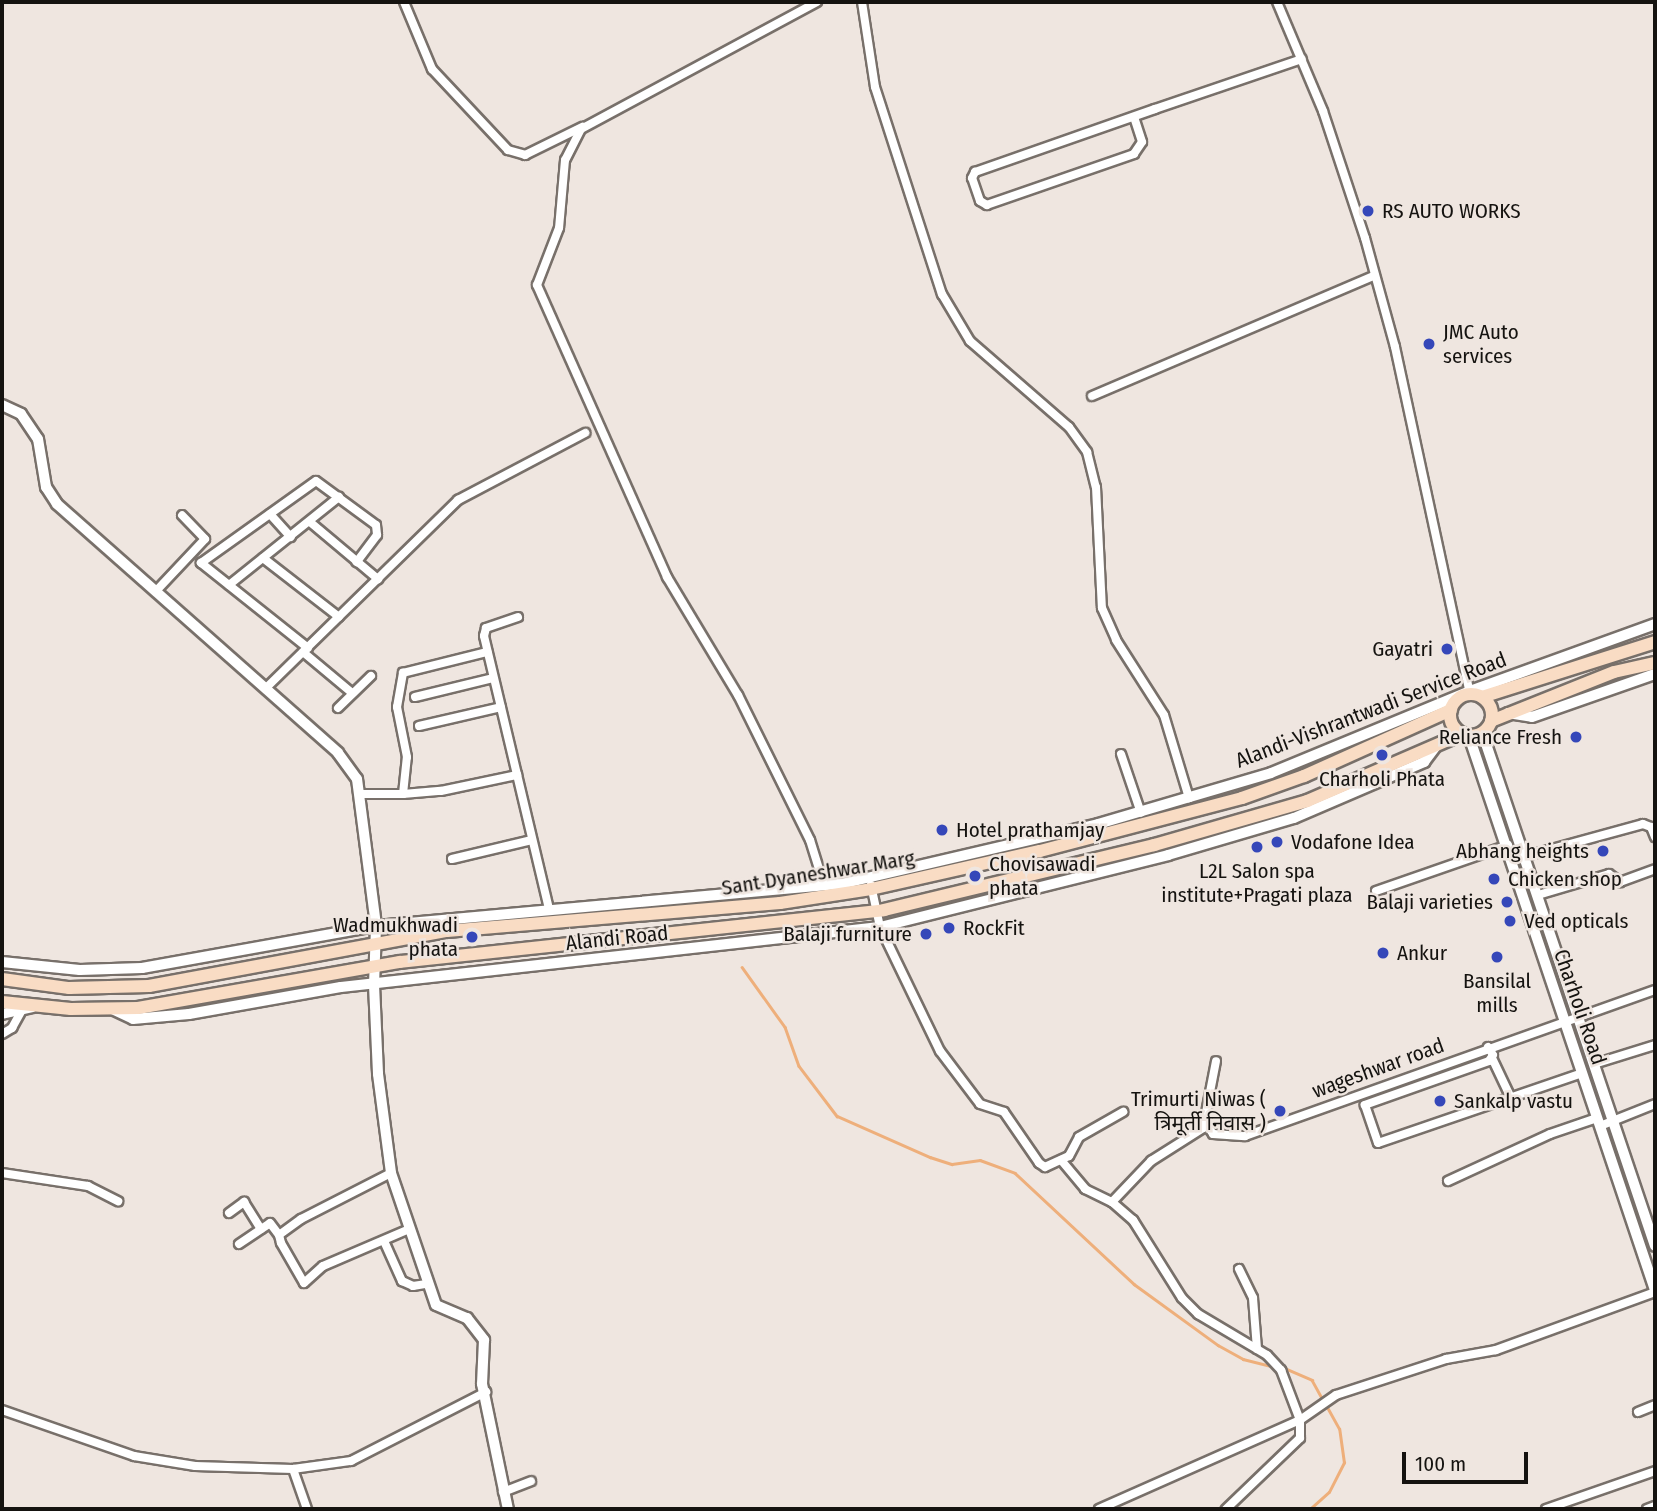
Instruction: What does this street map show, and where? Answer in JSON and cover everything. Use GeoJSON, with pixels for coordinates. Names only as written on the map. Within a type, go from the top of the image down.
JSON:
{"type":"FeatureCollection","features":[{"type":"Feature","properties":{"kind":"main road"},"geometry":{"type":"LineString","coordinates":[[1474,694],[1655,642]]}},
{"type":"Feature","properties":{"kind":"main road"},"geometry":{"type":"LineString","coordinates":[[2,1002],[26,1009],[112,1009],[193,1000],[374,967],[880,911],[1215,829],[1337,790],[1436,746],[1482,732],[1490,721],[1508,713],[1614,672],[1655,663]]}},
{"type":"Feature","properties":{"kind":"main road"},"geometry":{"type":"LineString","coordinates":[[1474,694],[1490,708],[1490,721]]}},
{"type":"Feature","properties":{"kind":"main road","name":"Sant Dyaneshwar Marg"},"geometry":{"type":"LineString","coordinates":[[2,979],[69,988],[114,989],[176,982],[375,942],[503,926],[780,903],[1066,845],[1242,798],[1304,776],[1451,709],[1457,699],[1474,694]]}},
{"type":"Feature","properties":{"kind":"main road"},"geometry":{"type":"LineString","coordinates":[[1451,709],[1452,724],[1465,735]]}},
{"type":"Feature","properties":{"kind":"street"},"geometry":{"type":"LineString","coordinates":[[404,2],[432,69],[508,150],[525,155],[587,125],[817,2]]}},
{"type":"Feature","properties":{"kind":"street"},"geometry":{"type":"LineString","coordinates":[[862,2],[875,87],[942,295],[971,341],[1069,427],[1087,452],[1098,511],[1102,608],[1116,640],[1164,715],[1189,798]]}},
{"type":"Feature","properties":{"kind":"street"},"geometry":{"type":"LineString","coordinates":[[1277,2],[1346,176],[1398,358],[1474,694]]}},
{"type":"Feature","properties":{"kind":"street"},"geometry":{"type":"LineString","coordinates":[[1134,117],[1142,147],[1134,154],[987,205],[980,201],[972,178],[975,172],[1134,117],[1302,60]]}},
{"type":"Feature","properties":{"kind":"street"},"geometry":{"type":"LineString","coordinates":[[587,125],[565,160],[559,228],[538,274],[538,289],[667,577],[738,695],[810,840],[824,885]]}},
{"type":"Feature","properties":{"kind":"street"},"geometry":{"type":"LineString","coordinates":[[1091,396],[1374,276]]}},
{"type":"Feature","properties":{"kind":"street"},"geometry":{"type":"LineString","coordinates":[[2,404],[21,414],[38,439],[46,486],[57,504],[158,590],[338,753],[362,794],[376,926],[373,985],[391,1172],[425,1284],[436,1305],[467,1318],[482,1335],[486,1392],[508,1509]]}},
{"type":"Feature","properties":{"kind":"street"},"geometry":{"type":"LineString","coordinates":[[267,688],[458,500],[585,433]]}},
{"type":"Feature","properties":{"kind":"street"},"geometry":{"type":"LineString","coordinates":[[352,693],[306,650],[201,563],[316,481],[378,530],[357,562]]}},
{"type":"Feature","properties":{"kind":"street"},"geometry":{"type":"LineString","coordinates":[[229,585],[339,497]]}},
{"type":"Feature","properties":{"kind":"street"},"geometry":{"type":"LineString","coordinates":[[270,514],[290,537]]}},
{"type":"Feature","properties":{"kind":"street"},"geometry":{"type":"LineString","coordinates":[[158,590],[205,539],[182,515]]}},
{"type":"Feature","properties":{"kind":"street"},"geometry":{"type":"LineString","coordinates":[[310,522],[377,579]]}},
{"type":"Feature","properties":{"kind":"street"},"geometry":{"type":"LineString","coordinates":[[264,558],[339,617]]}},
{"type":"Feature","properties":{"kind":"street"},"geometry":{"type":"LineString","coordinates":[[518,617],[486,628],[487,652],[549,909]]}},
{"type":"Feature","properties":{"kind":"street","name":"Alandi-Vishrantwadi Service Road"},"geometry":{"type":"LineString","coordinates":[[376,926],[870,883],[894,873],[1141,813],[1312,758],[1655,624]]}},
{"type":"Feature","properties":{"kind":"street"},"geometry":{"type":"LineString","coordinates":[[403,793],[408,757],[397,707],[403,673],[487,652]]}},
{"type":"Feature","properties":{"kind":"street"},"geometry":{"type":"LineString","coordinates":[[1508,713],[1532,717],[1655,674]]}},
{"type":"Feature","properties":{"kind":"street"},"geometry":{"type":"LineString","coordinates":[[338,708],[370,676]]}},
{"type":"Feature","properties":{"kind":"street"},"geometry":{"type":"LineString","coordinates":[[415,697],[493,678]]}},
{"type":"Feature","properties":{"kind":"street"},"geometry":{"type":"LineString","coordinates":[[419,726],[501,707]]}},
{"type":"Feature","properties":{"kind":"street","name":"Charholi Road"},"geometry":{"type":"LineString","coordinates":[[1482,732],[1526,856],[1655,1246]]}},
{"type":"Feature","properties":{"kind":"street","name":"Charholi Road"},"geometry":{"type":"LineString","coordinates":[[1465,735],[1508,845],[1655,1291]]}},
{"type":"Feature","properties":{"kind":"street"},"geometry":{"type":"LineString","coordinates":[[880,928],[1168,855],[1294,818],[1424,762],[1436,746]]}},
{"type":"Feature","properties":{"kind":"street"},"geometry":{"type":"LineString","coordinates":[[1121,754],[1141,813]]}},
{"type":"Feature","properties":{"kind":"street"},"geometry":{"type":"LineString","coordinates":[[362,794],[441,791],[517,775]]}},
{"type":"Feature","properties":{"kind":"street"},"geometry":{"type":"LineString","coordinates":[[1492,800],[1505,796]]}},
{"type":"Feature","properties":{"kind":"street"},"geometry":{"type":"LineString","coordinates":[[1526,856],[1643,824],[1651,827],[1655,837]]}},
{"type":"Feature","properties":{"kind":"street"},"geometry":{"type":"LineString","coordinates":[[452,859],[532,839]]}},
{"type":"Feature","properties":{"kind":"street"},"geometry":{"type":"LineString","coordinates":[[1376,891],[1508,845]]}},
{"type":"Feature","properties":{"kind":"street"},"geometry":{"type":"LineString","coordinates":[[1538,895],[1609,874],[1620,882],[1655,869]]}},
{"type":"Feature","properties":{"kind":"street"},"geometry":{"type":"LineString","coordinates":[[870,883],[880,911],[880,928],[940,1051],[964,1085],[984,1107],[1004,1112],[1043,1166],[1073,1153],[1079,1137],[1123,1112]]}},
{"type":"Feature","properties":{"kind":"street"},"geometry":{"type":"LineString","coordinates":[[2,962],[80,970],[142,968],[376,926]]}},
{"type":"Feature","properties":{"kind":"street","name":"Alandi Road"},"geometry":{"type":"LineString","coordinates":[[112,1009],[142,1019],[341,987],[880,928]]}},
{"type":"Feature","properties":{"kind":"street","name":"wageshwar road"},"geometry":{"type":"LineString","coordinates":[[1206,1124],[1213,1134],[1245,1136],[1578,1014],[1655,990]]}},
{"type":"Feature","properties":{"kind":"street"},"geometry":{"type":"LineString","coordinates":[[2,1014],[26,1009]]}},
{"type":"Feature","properties":{"kind":"street"},"geometry":{"type":"LineString","coordinates":[[2,1034],[12,1028],[26,1009]]}},
{"type":"Feature","properties":{"kind":"street"},"geometry":{"type":"LineString","coordinates":[[1594,1063],[1655,1045]]}},
{"type":"Feature","properties":{"kind":"street"},"geometry":{"type":"LineString","coordinates":[[1488,1047],[1511,1098]]}},
{"type":"Feature","properties":{"kind":"street"},"geometry":{"type":"LineString","coordinates":[[1492,1058],[1365,1104],[1378,1143],[1582,1073]]}},
{"type":"Feature","properties":{"kind":"street"},"geometry":{"type":"LineString","coordinates":[[1112,1202],[1151,1161],[1206,1124],[1216,1061]]}},
{"type":"Feature","properties":{"kind":"street"},"geometry":{"type":"LineString","coordinates":[[1448,1181],[1550,1134],[1613,1121],[1655,1104]]}},
{"type":"Feature","properties":{"kind":"street"},"geometry":{"type":"LineString","coordinates":[[1061,1160],[1085,1189],[1112,1202],[1144,1232],[1191,1307],[1257,1349],[1278,1367],[1300,1420],[1300,1438],[1226,1509]]}},
{"type":"Feature","properties":{"kind":"street"},"geometry":{"type":"LineString","coordinates":[[279,1235],[320,1208],[391,1172]]}},
{"type":"Feature","properties":{"kind":"street"},"geometry":{"type":"LineString","coordinates":[[2,1173],[88,1186],[118,1201]]}},
{"type":"Feature","properties":{"kind":"street"},"geometry":{"type":"LineString","coordinates":[[229,1213],[244,1202],[261,1229]]}},
{"type":"Feature","properties":{"kind":"street"},"geometry":{"type":"LineString","coordinates":[[239,1244],[270,1223],[304,1283],[323,1266],[407,1230]]}},
{"type":"Feature","properties":{"kind":"street"},"geometry":{"type":"LineString","coordinates":[[384,1241],[402,1281],[413,1286],[425,1284]]}},
{"type":"Feature","properties":{"kind":"street"},"geometry":{"type":"LineString","coordinates":[[1238,1269],[1253,1298],[1257,1349]]}},
{"type":"Feature","properties":{"kind":"street"},"geometry":{"type":"LineString","coordinates":[[1099,1509],[1300,1420],[1316,1405],[1336,1395],[1446,1359],[1496,1350],[1655,1291]]}},
{"type":"Feature","properties":{"kind":"street"},"geometry":{"type":"LineString","coordinates":[[2,1410],[134,1457],[195,1466],[293,1469],[351,1461],[486,1392]]}},
{"type":"Feature","properties":{"kind":"street"},"geometry":{"type":"LineString","coordinates":[[1638,1412],[1655,1405]]}},
{"type":"Feature","properties":{"kind":"street"},"geometry":{"type":"LineString","coordinates":[[293,1469],[307,1509]]}},
{"type":"Feature","properties":{"kind":"street"},"geometry":{"type":"LineString","coordinates":[[1546,1509],[1655,1471]]}},
{"type":"Feature","properties":{"kind":"street"},"geometry":{"type":"LineString","coordinates":[[503,1492],[531,1481]]}},
{"type":"Feature","properties":{"kind":"street"},"geometry":{"type":"LineString","coordinates":[[1647,1509],[1655,1506]]}},
{"type":"Feature","properties":{"kind":"waterway"},"geometry":{"type":"LineString","coordinates":[[742,967],[785,1027],[799,1066],[837,1116],[930,1157],[952,1164],[980,1160],[1015,1173],[1134,1284],[1218,1345],[1243,1359],[1275,1367]]}},
{"type":"Feature","properties":{"kind":"waterway"},"geometry":{"type":"LineString","coordinates":[[1282,1367],[1312,1380],[1323,1400]]}},
{"type":"Feature","properties":{"kind":"waterway"},"geometry":{"type":"LineString","coordinates":[[1310,1509],[1329,1492],[1344,1463],[1339,1429],[1326,1406]]}},
{"type":"Feature","properties":{"kind":"place","name":"RS AUTO WORKS"},"geometry":{"type":"Point","coordinates":[1368,211]}},
{"type":"Feature","properties":{"kind":"place","name":"JMC Auto services"},"geometry":{"type":"Point","coordinates":[1429,344]}},
{"type":"Feature","properties":{"kind":"place","name":"Gayatri"},"geometry":{"type":"Point","coordinates":[1447,649]}},
{"type":"Feature","properties":{"kind":"place","name":"Reliance Fresh"},"geometry":{"type":"Point","coordinates":[1576,737]}},
{"type":"Feature","properties":{"kind":"place","name":"Charholi Phata"},"geometry":{"type":"Point","coordinates":[1382,755]}},
{"type":"Feature","properties":{"kind":"place","name":"Hotel prathamjay"},"geometry":{"type":"Point","coordinates":[942,830]}},
{"type":"Feature","properties":{"kind":"place","name":"Vodafone Idea"},"geometry":{"type":"Point","coordinates":[1277,842]}},
{"type":"Feature","properties":{"kind":"place","name":"L2L Salon spa institute+Pragati plaza"},"geometry":{"type":"Point","coordinates":[1257,847]}},
{"type":"Feature","properties":{"kind":"place","name":"Abhang heights"},"geometry":{"type":"Point","coordinates":[1603,851]}},
{"type":"Feature","properties":{"kind":"place","name":"Chovisawadi phata"},"geometry":{"type":"Point","coordinates":[975,876]}},
{"type":"Feature","properties":{"kind":"place","name":"Chicken shop"},"geometry":{"type":"Point","coordinates":[1494,879]}},
{"type":"Feature","properties":{"kind":"place","name":"Balaji varieties"},"geometry":{"type":"Point","coordinates":[1507,902]}},
{"type":"Feature","properties":{"kind":"place","name":"Ved opticals"},"geometry":{"type":"Point","coordinates":[1510,921]}},
{"type":"Feature","properties":{"kind":"place","name":"RockFit"},"geometry":{"type":"Point","coordinates":[949,928]}},
{"type":"Feature","properties":{"kind":"place","name":"Balaji furniture"},"geometry":{"type":"Point","coordinates":[926,934]}},
{"type":"Feature","properties":{"kind":"place","name":"Wadmukhwadi phata"},"geometry":{"type":"Point","coordinates":[472,937]}},
{"type":"Feature","properties":{"kind":"place","name":"Ankur"},"geometry":{"type":"Point","coordinates":[1383,953]}},
{"type":"Feature","properties":{"kind":"place","name":"Bansilal mills"},"geometry":{"type":"Point","coordinates":[1497,957]}},
{"type":"Feature","properties":{"kind":"place","name":"Sankalp vastu"},"geometry":{"type":"Point","coordinates":[1440,1101]}},
{"type":"Feature","properties":{"kind":"place","name":"Trimurti Niwas ( त्रिमूर्ती निवास )"},"geometry":{"type":"Point","coordinates":[1280,1111]}}]}
